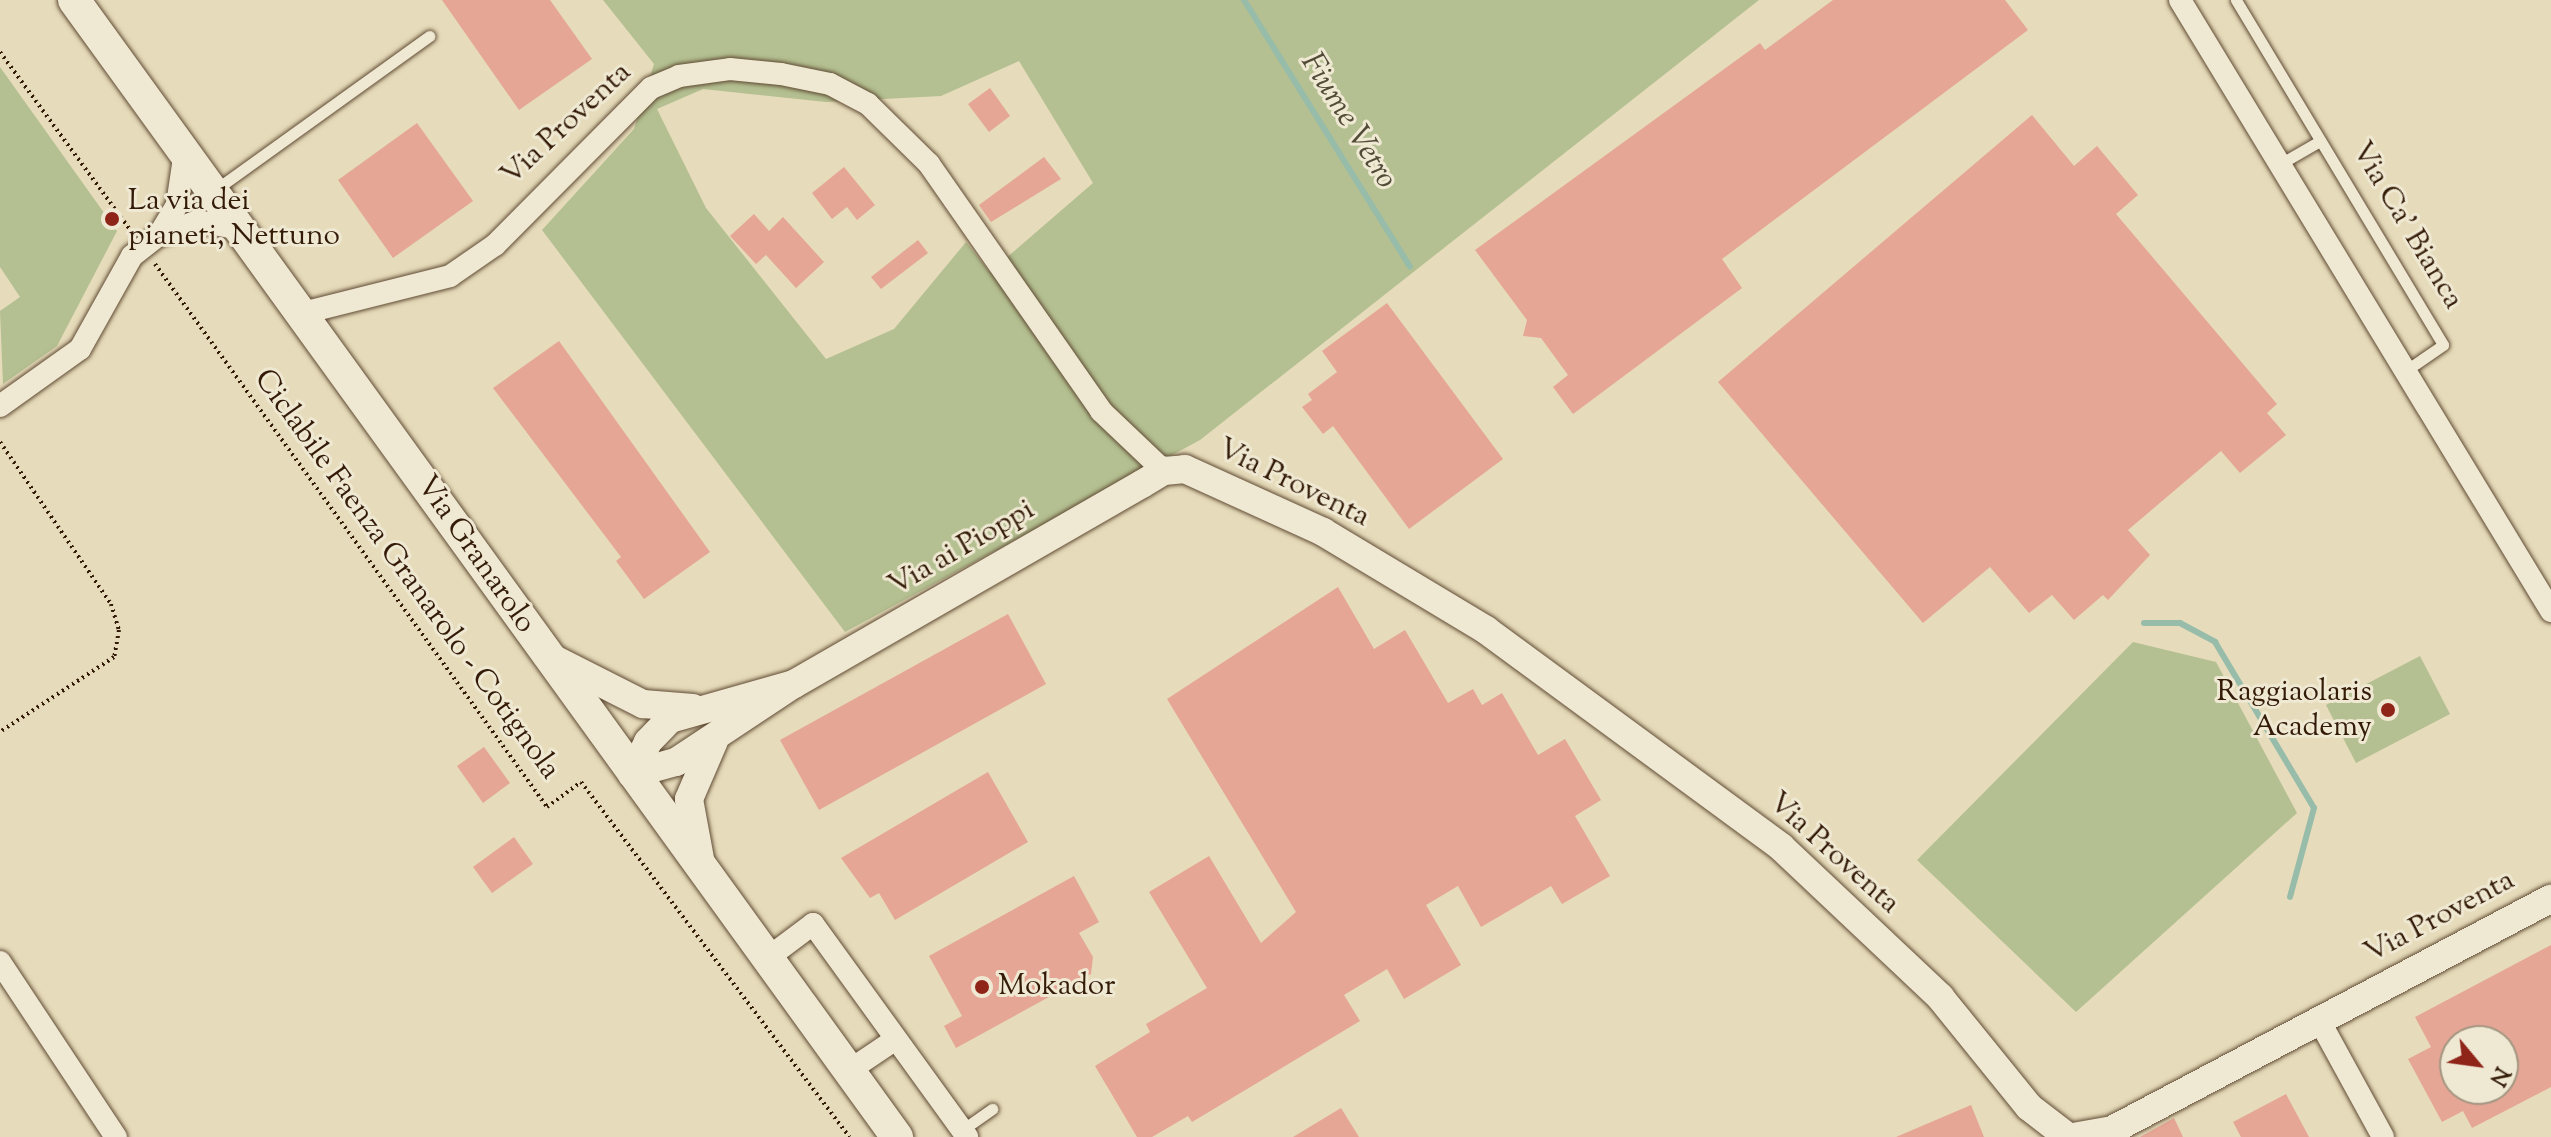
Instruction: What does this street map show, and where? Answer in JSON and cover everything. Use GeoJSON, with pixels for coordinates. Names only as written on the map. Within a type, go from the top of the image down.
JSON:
{"type":"FeatureCollection","features":[{"type":"Feature","properties":{"kind":"main road","name":"Via Granarolo"},"geometry":{"type":"LineString","coordinates":[[74,0],[897,1137]]}},
{"type":"Feature","properties":{"kind":"street"},"geometry":{"type":"LineString","coordinates":[[2180,0],[2551,611]]}},
{"type":"Feature","properties":{"kind":"street","name":"Via Proventa"},"geometry":{"type":"LineString","coordinates":[[303,313],[450,276],[495,245],[651,88],[679,76],[730,69],[781,74],[830,84],[868,104],[929,164],[1101,411],[1164,471],[1185,469],[1216,480],[1323,532],[1486,630],[1584,699],[1781,847],[1940,997],[2029,1107],[2071,1137],[2112,1130],[2551,899]]}},
{"type":"Feature","properties":{"kind":"street"},"geometry":{"type":"LineString","coordinates":[[151,242],[180,195],[185,150]]}},
{"type":"Feature","properties":{"kind":"street"},"geometry":{"type":"LineString","coordinates":[[0,406],[80,349],[132,256],[151,242],[198,221],[240,229]]}},
{"type":"Feature","properties":{"kind":"street","name":"Via ai Pioppi"},"geometry":{"type":"LineString","coordinates":[[632,774],[656,771],[714,740],[794,684],[1164,471]]}},
{"type":"Feature","properties":{"kind":"street","name":"Via ai Pioppi"},"geometry":{"type":"LineString","coordinates":[[546,655],[643,704],[706,709]]}},
{"type":"Feature","properties":{"kind":"street","name":"Via ai Pioppi"},"geometry":{"type":"LineString","coordinates":[[632,774],[660,727],[706,709],[794,684]]}},
{"type":"Feature","properties":{"kind":"street"},"geometry":{"type":"LineString","coordinates":[[703,870],[689,799],[714,740]]}},
{"type":"Feature","properties":{"kind":"street"},"geometry":{"type":"LineString","coordinates":[[769,957],[813,924],[960,1135]]}},
{"type":"Feature","properties":{"kind":"street"},"geometry":{"type":"LineString","coordinates":[[0,962],[116,1137]]}},
{"type":"Feature","properties":{"kind":"street"},"geometry":{"type":"LineString","coordinates":[[2319,1020],[2383,1137]]}},
{"type":"Feature","properties":{"kind":"street"},"geometry":{"type":"LineString","coordinates":[[850,1070],[896,1039]]}},
{"type":"Feature","properties":{"kind":"lane","name":"Via Ca' Bianca"},"geometry":{"type":"LineString","coordinates":[[2236,0],[2443,345],[2405,371]]}},
{"type":"Feature","properties":{"kind":"lane"},"geometry":{"type":"LineString","coordinates":[[215,191],[429,36]]}},
{"type":"Feature","properties":{"kind":"lane","name":"Via Ca' Bianca"},"geometry":{"type":"LineString","coordinates":[[2280,164],[2320,141]]}},
{"type":"Feature","properties":{"kind":"lane"},"geometry":{"type":"LineString","coordinates":[[960,1135],[992,1109]]}},
{"type":"Feature","properties":{"kind":"path","name":"Ciclabile Faenza Granarolo - Cotignola"},"geometry":{"type":"LineString","coordinates":[[0,52],[151,242],[547,807],[581,782],[849,1137]]}},
{"type":"Feature","properties":{"kind":"path"},"geometry":{"type":"LineString","coordinates":[[0,442],[111,604],[119,630],[114,657],[0,732]]}},
{"type":"Feature","properties":{"kind":"green space"},"geometry":{"type":"Polygon","coordinates":[[[603,0],[1759,0],[1200,440],[845,632],[542,230],[634,129],[654,64],[603,0]],[[1019,61],[941,96],[826,102],[703,89],[657,109],[706,208],[826,359],[894,329],[966,242],[990,272],[1093,183],[1019,61]]]}},
{"type":"Feature","properties":{"kind":"green space"},"geometry":{"type":"Polygon","coordinates":[[[0,67],[117,231],[57,346],[3,384],[0,311],[20,297],[0,267],[0,67]]]}},
{"type":"Feature","properties":{"kind":"green space"},"geometry":{"type":"Polygon","coordinates":[[[2133,642],[2216,662],[2297,813],[2076,1012],[1917,860],[2133,642]]]}},
{"type":"Feature","properties":{"kind":"green space","name":"Raggiaolaris Academy"},"geometry":{"type":"Polygon","coordinates":[[[2420,656],[2450,714],[2356,763],[2326,705],[2420,656]]]}},
{"type":"Feature","properties":{"kind":"building"},"geometry":{"type":"Polygon","coordinates":[[[442,0],[550,0],[592,59],[519,110],[442,0]]]}},
{"type":"Feature","properties":{"kind":"building"},"geometry":{"type":"Polygon","coordinates":[[[1833,0],[2005,0],[2028,30],[1722,259],[1742,288],[1573,414],[1553,387],[1568,375],[1541,338],[1523,336],[1527,320],[1475,250],[1760,43],[1765,50],[1833,0]]]}},
{"type":"Feature","properties":{"kind":"building"},"geometry":{"type":"Polygon","coordinates":[[[990,88],[1010,116],[989,132],[968,104],[990,88]]]}},
{"type":"Feature","properties":{"kind":"building"},"geometry":{"type":"Polygon","coordinates":[[[2032,115],[2074,166],[2097,146],[2138,195],[2116,214],[2277,404],[2267,413],[2286,435],[2240,473],[2221,451],[2128,530],[2150,555],[2108,600],[2103,595],[2074,620],[2052,595],[2029,613],[1990,567],[1923,623],[1718,382],[2032,115]]]}},
{"type":"Feature","properties":{"kind":"building"},"geometry":{"type":"Polygon","coordinates":[[[417,123],[473,201],[393,258],[338,180],[417,123]]]}},
{"type":"Feature","properties":{"kind":"building"},"geometry":{"type":"Polygon","coordinates":[[[1044,157],[1061,179],[991,222],[979,205],[1044,157]]]}},
{"type":"Feature","properties":{"kind":"building"},"geometry":{"type":"Polygon","coordinates":[[[844,167],[875,205],[857,220],[847,207],[832,219],[812,193],[844,167]]]}},
{"type":"Feature","properties":{"kind":"building"},"geometry":{"type":"Polygon","coordinates":[[[754,214],[769,231],[783,217],[824,262],[796,288],[766,255],[756,264],[730,236],[754,214]]]}},
{"type":"Feature","properties":{"kind":"building"},"geometry":{"type":"Polygon","coordinates":[[[918,240],[928,253],[881,289],[871,277],[918,240]]]}},
{"type":"Feature","properties":{"kind":"building"},"geometry":{"type":"Polygon","coordinates":[[[1387,303],[1503,459],[1409,529],[1333,426],[1323,434],[1302,407],[1312,400],[1308,394],[1337,372],[1322,351],[1387,303]]]}},
{"type":"Feature","properties":{"kind":"building"},"geometry":{"type":"Polygon","coordinates":[[[559,341],[710,552],[644,599],[616,561],[621,557],[493,388],[559,341]]]}},
{"type":"Feature","properties":{"kind":"building"},"geometry":{"type":"Polygon","coordinates":[[[1338,587],[1374,649],[1405,630],[1448,703],[1473,689],[1482,705],[1502,693],[1538,755],[1565,739],[1601,800],[1575,816],[1610,876],[1562,904],[1551,886],[1481,927],[1458,886],[1426,905],[1461,965],[1404,999],[1387,969],[1344,995],[1360,1021],[1192,1122],[1188,1116],[1152,1137],[1137,1137],[1095,1066],[1150,1032],[1146,1024],[1207,988],[1149,892],[1209,856],[1261,943],[1296,912],[1167,699],[1338,587]]]}},
{"type":"Feature","properties":{"kind":"building"},"geometry":{"type":"Polygon","coordinates":[[[1008,614],[1046,684],[819,810],[780,740],[1008,614]]]}},
{"type":"Feature","properties":{"kind":"building"},"geometry":{"type":"Polygon","coordinates":[[[484,747],[510,783],[483,803],[457,766],[484,747]]]}},
{"type":"Feature","properties":{"kind":"building"},"geometry":{"type":"Polygon","coordinates":[[[988,772],[1028,842],[895,920],[879,893],[870,898],[841,858],[988,772]]]}},
{"type":"Feature","properties":{"kind":"building"},"geometry":{"type":"Polygon","coordinates":[[[514,837],[533,864],[492,893],[473,867],[514,837]]]}},
{"type":"Feature","properties":{"kind":"building"},"geometry":{"type":"Polygon","coordinates":[[[1074,876],[1099,922],[1079,933],[1093,957],[1091,974],[956,1048],[944,1026],[962,1016],[929,956],[1074,876]]]}},
{"type":"Feature","properties":{"kind":"building"},"geometry":{"type":"Polygon","coordinates":[[[2551,945],[2551,1087],[2519,1104],[2519,1025],[2439,1025],[2439,1105],[2516,1105],[2472,1128],[2463,1111],[2442,1122],[2408,1059],[2431,1047],[2415,1017],[2551,945]]]}},
{"type":"Feature","properties":{"kind":"building"},"geometry":{"type":"Polygon","coordinates":[[[2286,1094],[2309,1137],[2241,1137],[2233,1122],[2286,1094]]]}},
{"type":"Feature","properties":{"kind":"building"},"geometry":{"type":"Polygon","coordinates":[[[1971,1105],[1984,1137],[1896,1137],[1971,1105]]]}},
{"type":"Feature","properties":{"kind":"building"},"geometry":{"type":"Polygon","coordinates":[[[1341,1108],[1359,1137],[1293,1137],[1341,1108]]]}},
{"type":"Feature","properties":{"kind":"building"},"geometry":{"type":"Polygon","coordinates":[[[2174,1118],[2183,1137],[2140,1137],[2174,1118]]]}},
{"type":"Feature","properties":{"kind":"waterway","name":"Fiume Vetro"},"geometry":{"type":"LineString","coordinates":[[1244,0],[1410,267]]}},
{"type":"Feature","properties":{"kind":"waterway","name":"Fiume Vetro"},"geometry":{"type":"LineString","coordinates":[[2144,623],[2180,623],[2215,642],[2314,808],[2290,897]]}},
{"type":"Feature","properties":{"kind":"place","name":"La via dei pianeti, Nettuno"},"geometry":{"type":"Point","coordinates":[112,219]}},
{"type":"Feature","properties":{"kind":"place","name":"Raggiaolaris Academy"},"geometry":{"type":"Point","coordinates":[2388,710]}},
{"type":"Feature","properties":{"kind":"place","name":"Mokador"},"geometry":{"type":"Point","coordinates":[982,987]}}]}
